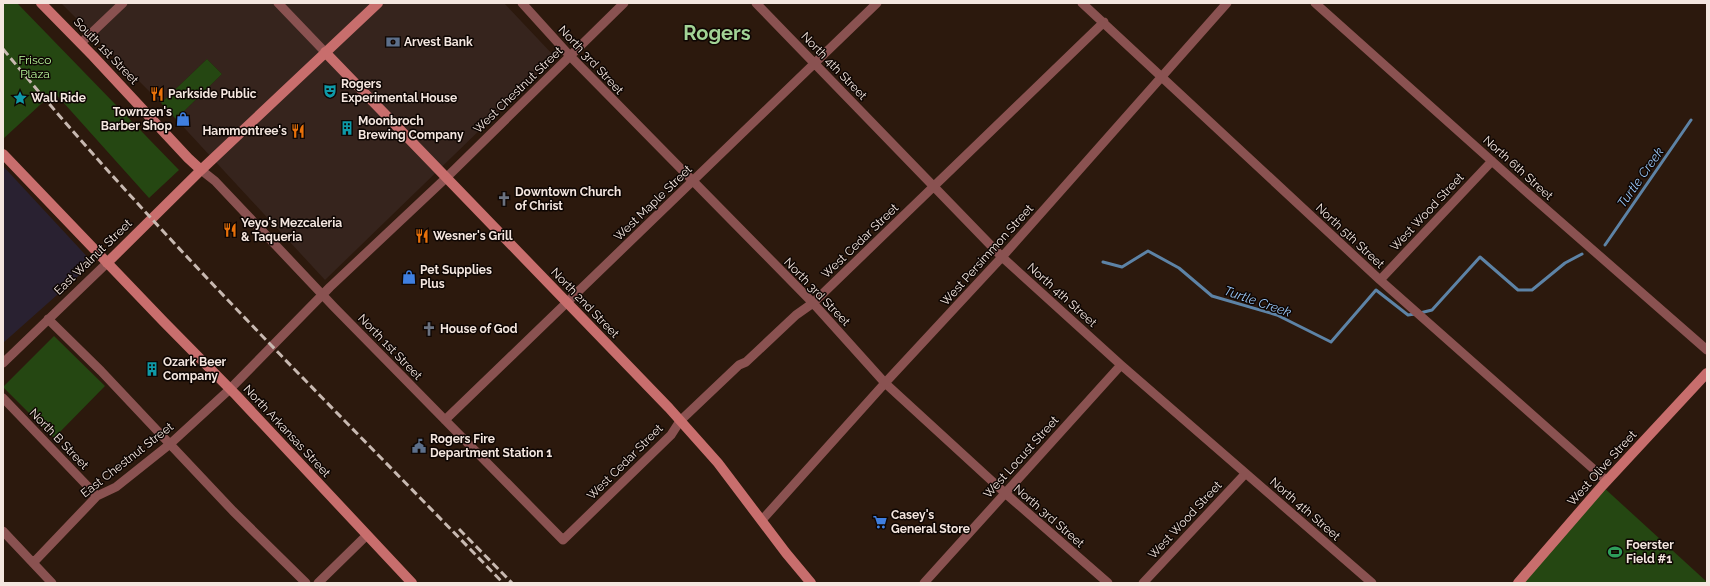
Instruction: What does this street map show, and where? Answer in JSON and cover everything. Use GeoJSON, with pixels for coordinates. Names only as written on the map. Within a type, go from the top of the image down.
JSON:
{"type":"FeatureCollection","features":[{"type":"Feature","properties":{"kind":"street","name":"South 1st Street"},"geometry":{"type":"LineString","coordinates":[[41,3],[81,43],[188,158],[201,170]]}},
{"type":"Feature","properties":{"kind":"street"},"geometry":{"type":"LineString","coordinates":[[81,43],[124,3]]}},
{"type":"Feature","properties":{"kind":"street"},"geometry":{"type":"LineString","coordinates":[[278,3],[325,52]]}},
{"type":"Feature","properties":{"kind":"street","name":"East Walnut Street"},"geometry":{"type":"LineString","coordinates":[[3,363],[201,170],[378,3]]}},
{"type":"Feature","properties":{"kind":"street","name":"North 3rd Street"},"geometry":{"type":"LineString","coordinates":[[522,3],[570,56],[813,303],[885,383],[1005,493],[1108,583]]}},
{"type":"Feature","properties":{"kind":"street","name":"West Chestnut Street"},"geometry":{"type":"LineString","coordinates":[[324,294],[447,177],[624,3]]}},
{"type":"Feature","properties":{"kind":"street","name":"North 4th Street"},"geometry":{"type":"LineString","coordinates":[[756,3],[1002,257],[1121,365],[1372,583]]}},
{"type":"Feature","properties":{"kind":"street","name":"West Maple Street"},"geometry":{"type":"LineString","coordinates":[[445,420],[877,3]]}},
{"type":"Feature","properties":{"kind":"street","name":"North 5th Street"},"geometry":{"type":"LineString","coordinates":[[1082,3],[1380,280],[1607,481]]}},
{"type":"Feature","properties":{"kind":"street","name":"West Persimmon Street"},"geometry":{"type":"LineString","coordinates":[[762,520],[885,383],[1002,257],[1227,3]]}},
{"type":"Feature","properties":{"kind":"street","name":"North 6th Street"},"geometry":{"type":"LineString","coordinates":[[1315,3],[1707,350]]}},
{"type":"Feature","properties":{"kind":"street","name":"West Cedar Street"},"geometry":{"type":"LineString","coordinates":[[563,540],[671,435],[680,421],[739,365],[746,362],[796,315],[813,303],[1104,22]]}},
{"type":"Feature","properties":{"kind":"street","name":"North 2nd Street"},"geometry":{"type":"LineString","coordinates":[[325,52],[447,177],[680,421],[718,463],[786,553],[811,583]]}},
{"type":"Feature","properties":{"kind":"street","name":"North Arkansas Street"},"geometry":{"type":"LineString","coordinates":[[3,154],[230,389],[412,583]]}},
{"type":"Feature","properties":{"kind":"street","name":"West Wood Street"},"geometry":{"type":"LineString","coordinates":[[1380,280],[1492,161]]}},
{"type":"Feature","properties":{"kind":"street","name":"North 1st Street"},"geometry":{"type":"LineString","coordinates":[[201,170],[215,181],[445,420],[563,540]]}},
{"type":"Feature","properties":{"kind":"street","name":"East Chestnut Street"},"geometry":{"type":"LineString","coordinates":[[33,563],[97,496],[116,487],[170,444],[230,389],[324,294]]}},
{"type":"Feature","properties":{"kind":"street"},"geometry":{"type":"LineString","coordinates":[[48,319],[102,371],[233,511],[306,583]]}},
{"type":"Feature","properties":{"kind":"street","name":"West Locust Street"},"geometry":{"type":"LineString","coordinates":[[924,583],[1121,365]]}},
{"type":"Feature","properties":{"kind":"street","name":"West Olive Street"},"geometry":{"type":"LineString","coordinates":[[1518,583],[1607,481],[1707,373]]}},
{"type":"Feature","properties":{"kind":"street","name":"North B Street"},"geometry":{"type":"LineString","coordinates":[[3,398],[97,496]]}},
{"type":"Feature","properties":{"kind":"street","name":"West Wood Street"},"geometry":{"type":"LineString","coordinates":[[1143,583],[1246,474]]}},
{"type":"Feature","properties":{"kind":"street"},"geometry":{"type":"LineString","coordinates":[[3,531],[52,583]]}},
{"type":"Feature","properties":{"kind":"street"},"geometry":{"type":"LineString","coordinates":[[318,583],[366,535]]}},
{"type":"Feature","properties":{"kind":"shaded area"},"geometry":{"type":"Polygon","coordinates":[[[61,3],[504,3],[555,57],[325,280],[176,119],[222,74],[207,59],[161,103],[61,3]]]}},
{"type":"Feature","properties":{"kind":"shaded area"},"geometry":{"type":"Polygon","coordinates":[[[3,166],[93,263],[3,343],[3,166]]]}},
{"type":"Feature","properties":{"kind":"green space","name":"Frisco Plaza"},"geometry":{"type":"Polygon","coordinates":[[[3,3],[17,3],[179,170],[149,198],[54,92],[3,139],[3,3]]]}},
{"type":"Feature","properties":{"kind":"green space"},"geometry":{"type":"Polygon","coordinates":[[[207,59],[222,74],[176,119],[161,103],[207,59]]]}},
{"type":"Feature","properties":{"kind":"green space"},"geometry":{"type":"Polygon","coordinates":[[[54,336],[105,386],[54,438],[3,387],[54,336]]]}},
{"type":"Feature","properties":{"kind":"green space"},"geometry":{"type":"Polygon","coordinates":[[[1602,486],[1707,582],[1707,583],[1518,583],[1602,486]]]}},
{"type":"Feature","properties":{"kind":"waterway","name":"Turtle Creek"},"geometry":{"type":"LineString","coordinates":[[1605,245],[1691,120]]}},
{"type":"Feature","properties":{"kind":"waterway","name":"Turtle Creek"},"geometry":{"type":"LineString","coordinates":[[1103,262],[1122,267],[1148,251],[1179,268],[1212,296],[1277,315],[1331,342],[1376,290],[1408,315],[1415,314]]}},
{"type":"Feature","properties":{"kind":"waterway","name":"Turtle Creek"},"geometry":{"type":"LineString","coordinates":[[1420,313],[1432,310],[1480,257],[1518,290],[1532,290],[1565,263],[1582,254]]}},
{"type":"Feature","properties":{"kind":"railway"},"geometry":{"type":"LineString","coordinates":[[3,49],[62,119],[185,254],[311,387],[503,583]]}},
{"type":"Feature","properties":{"kind":"railway"},"geometry":{"type":"LineString","coordinates":[[459,529],[512,583]]}},
{"type":"Feature","properties":{"kind":"place","name":"Arvest Bank"},"geometry":{"type":"Point","coordinates":[393,42]}},
{"type":"Feature","properties":{"kind":"place","name":"Rogers Experimental House"},"geometry":{"type":"Point","coordinates":[330,91]}},
{"type":"Feature","properties":{"kind":"place","name":"Parkside Public"},"geometry":{"type":"Point","coordinates":[157,94]}},
{"type":"Feature","properties":{"kind":"place","name":"Wall Ride"},"geometry":{"type":"Point","coordinates":[20,98]}},
{"type":"Feature","properties":{"kind":"place","name":"Townzen's Barber Shop"},"geometry":{"type":"Point","coordinates":[183,119]}},
{"type":"Feature","properties":{"kind":"place","name":"Moonbroch Brewing Company"},"geometry":{"type":"Point","coordinates":[347,128]}},
{"type":"Feature","properties":{"kind":"place","name":"Hammontree's"},"geometry":{"type":"Point","coordinates":[298,131]}},
{"type":"Feature","properties":{"kind":"place","name":"Downtown Church of Christ"},"geometry":{"type":"Point","coordinates":[504,199]}},
{"type":"Feature","properties":{"kind":"place","name":"Yeyo's Mezcaleria & Taqueria"},"geometry":{"type":"Point","coordinates":[230,230]}},
{"type":"Feature","properties":{"kind":"place","name":"Wesner's Grill"},"geometry":{"type":"Point","coordinates":[422,236]}},
{"type":"Feature","properties":{"kind":"place","name":"Pet Supplies Plus"},"geometry":{"type":"Point","coordinates":[409,277]}},
{"type":"Feature","properties":{"kind":"place","name":"House of God"},"geometry":{"type":"Point","coordinates":[429,329]}},
{"type":"Feature","properties":{"kind":"place","name":"Ozark Beer Company"},"geometry":{"type":"Point","coordinates":[152,369]}},
{"type":"Feature","properties":{"kind":"place","name":"Rogers Fire Department Station 1"},"geometry":{"type":"Point","coordinates":[419,446]}},
{"type":"Feature","properties":{"kind":"place","name":"Casey's General Store"},"geometry":{"type":"Point","coordinates":[880,522]}},
{"type":"Feature","properties":{"kind":"place","name":"Foerster Field #1"},"geometry":{"type":"Point","coordinates":[1615,552]}},
{"type":"Feature","properties":{"kind":"district","name":"Rogers"},"geometry":{"type":"Point","coordinates":[717,33]}}]}
